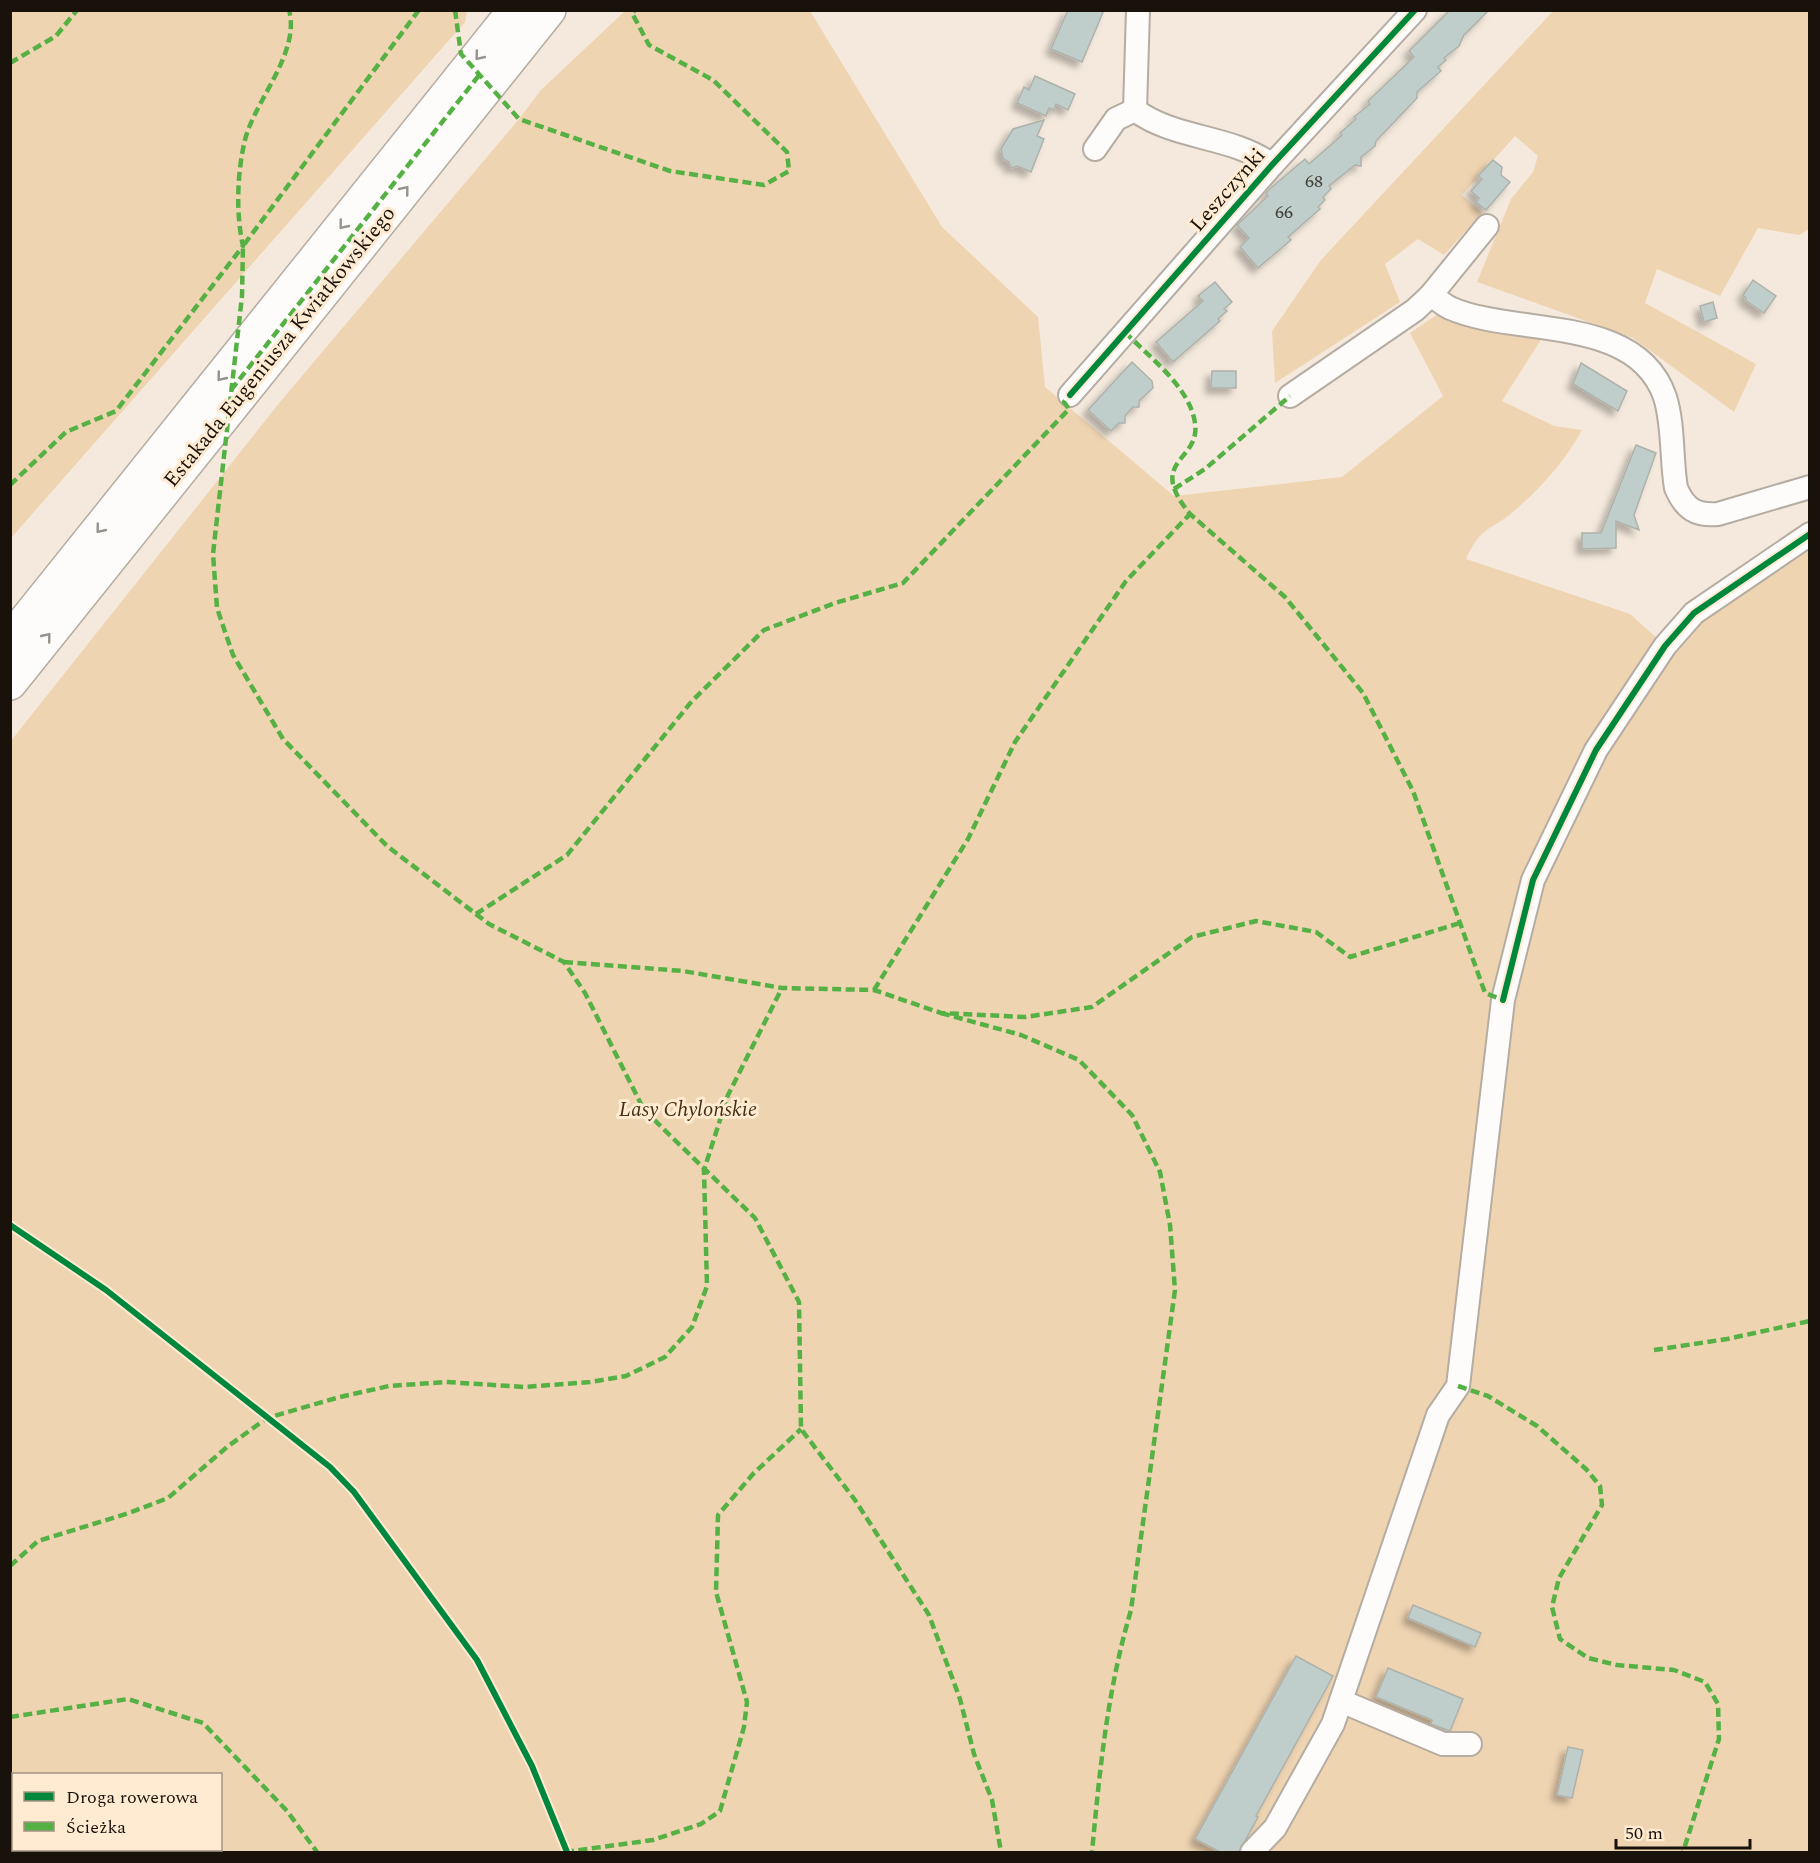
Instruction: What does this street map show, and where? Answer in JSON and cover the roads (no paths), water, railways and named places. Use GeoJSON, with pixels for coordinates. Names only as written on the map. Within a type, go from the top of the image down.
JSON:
{"type":"FeatureCollection","features":[{"type":"Feature","properties":{"kind":"highway","name":"Estakada Eugeniusza Kwiatkowskiego"},"geometry":{"type":"LineString","coordinates":[[10,640],[515,10]]}},
{"type":"Feature","properties":{"kind":"highway","name":"Estakada Eugeniusza Kwiatkowskiego"},"geometry":{"type":"LineString","coordinates":[[10,683],[549,10]]}},
{"type":"Feature","properties":{"kind":"street"},"geometry":{"type":"LineString","coordinates":[[1095,149],[1116,119],[1135,110],[1138,10]]}},
{"type":"Feature","properties":{"kind":"street","name":"Leszczynki"},"geometry":{"type":"LineString","coordinates":[[1070,395],[1272,165],[1415,10]]}},
{"type":"Feature","properties":{"kind":"street","name":"Leszczynki"},"geometry":{"type":"LineString","coordinates":[[1135,110],[1146,118],[1169,127],[1247,149],[1272,165]]}},
{"type":"Feature","properties":{"kind":"street"},"geometry":{"type":"LineString","coordinates":[[1290,396],[1415,310],[1431,295],[1487,226]]}},
{"type":"Feature","properties":{"kind":"street"},"geometry":{"type":"LineString","coordinates":[[1431,295],[1450,308],[1500,321],[1571,332],[1605,341],[1629,353],[1659,383],[1665,399],[1676,488],[1682,501],[1691,511],[1703,515],[1718,514],[1809,487]]}},
{"type":"Feature","properties":{"kind":"street"},"geometry":{"type":"LineString","coordinates":[[1252,1852],[1275,1828],[1334,1724],[1438,1415],[1458,1386],[1503,1000],[1533,880],[1596,750],[1665,646],[1694,613],[1809,534]]}},
{"type":"Feature","properties":{"kind":"street"},"geometry":{"type":"LineString","coordinates":[[1341,1701],[1443,1744],[1470,1744]]}},
{"type":"Feature","properties":{"kind":"park label","name":"Lasy Chylońskie"},"geometry":{"type":"Point","coordinates":[688,1110]}}]}
